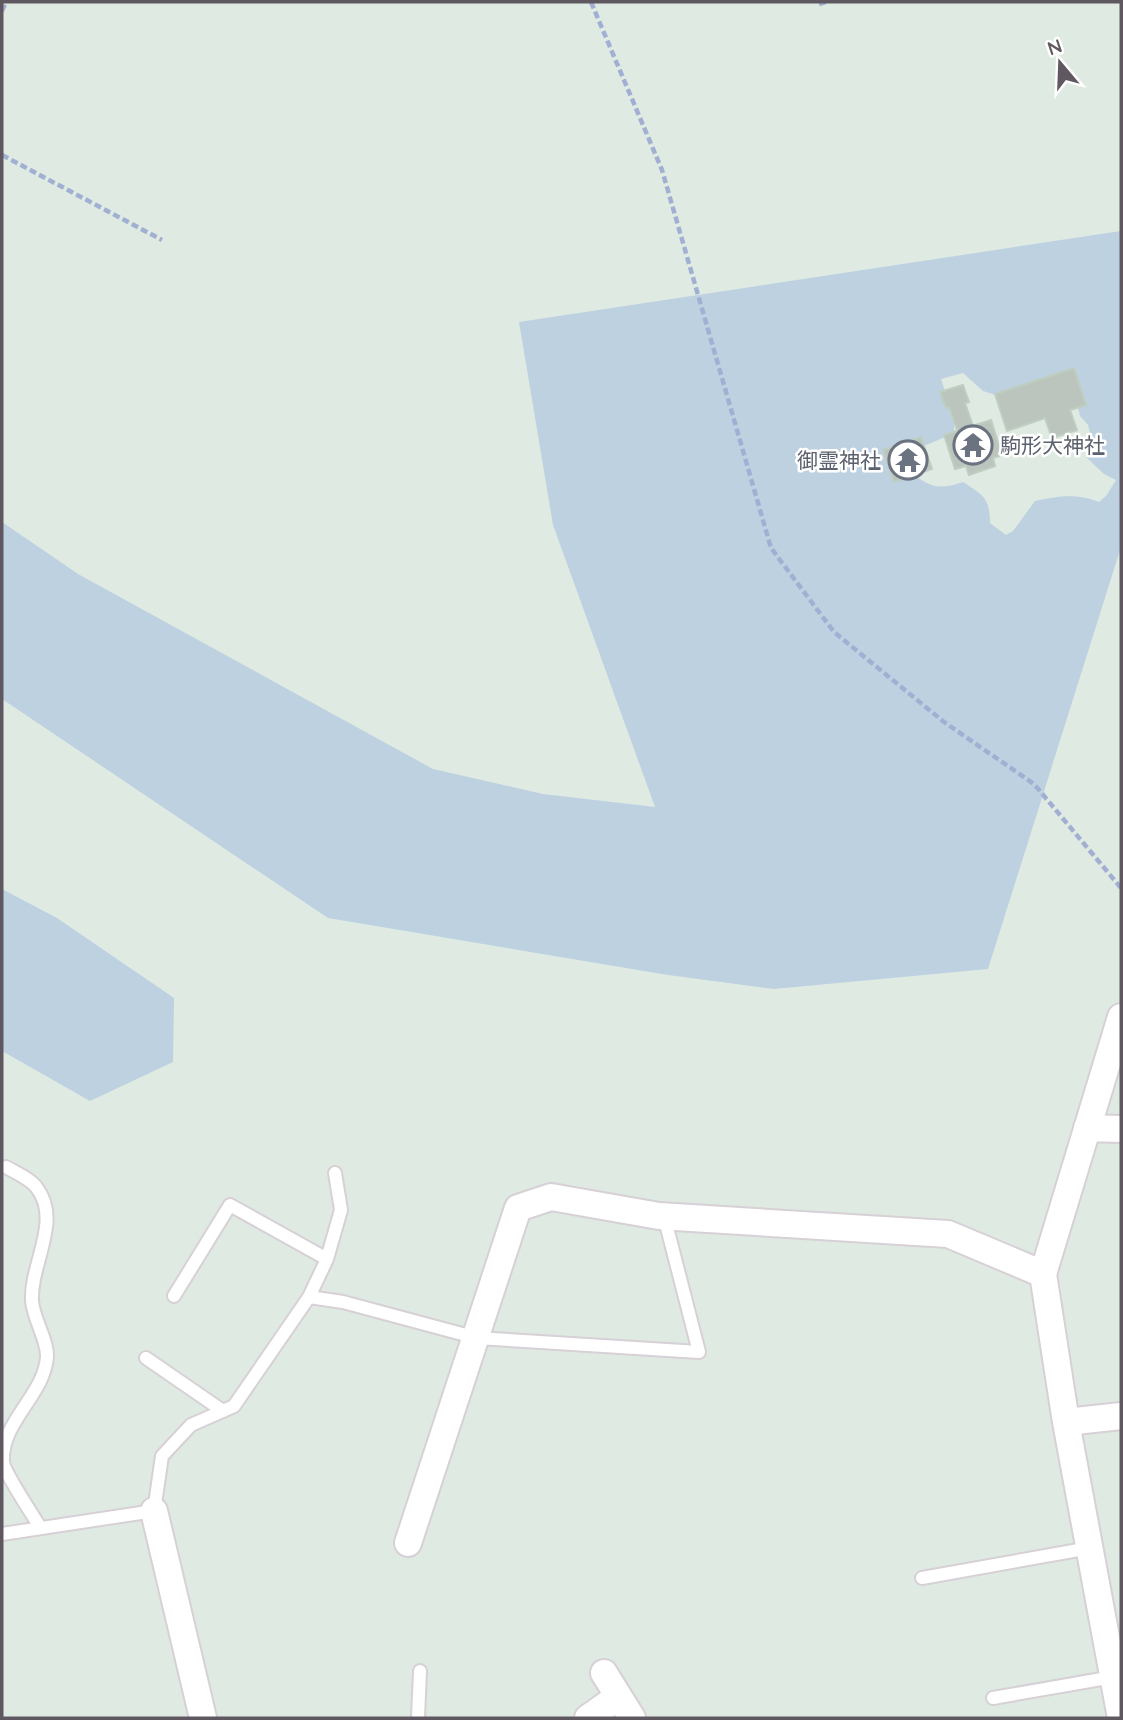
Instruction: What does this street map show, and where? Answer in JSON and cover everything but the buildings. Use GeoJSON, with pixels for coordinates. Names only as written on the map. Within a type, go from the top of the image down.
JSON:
{"type":"FeatureCollection","features":[{"type":"Feature","properties":{"kind":"street"},"geometry":{"type":"LineString","coordinates":[[1121,1017],[1043,1274],[1066,1422],[1121,1718]]}},
{"type":"Feature","properties":{"kind":"street"},"geometry":{"type":"LineString","coordinates":[[1087,1128],[1121,1129]]}},
{"type":"Feature","properties":{"kind":"street"},"geometry":{"type":"LineString","coordinates":[[408,1543],[518,1208],[551,1197],[664,1216],[948,1234],[1043,1274]]}},
{"type":"Feature","properties":{"kind":"street"},"geometry":{"type":"LineString","coordinates":[[1066,1422],[1121,1416]]}},
{"type":"Feature","properties":{"kind":"street"},"geometry":{"type":"LineString","coordinates":[[153,1511],[203,1718]]}},
{"type":"Feature","properties":{"kind":"street"},"geometry":{"type":"LineString","coordinates":[[588,1718],[625,1708],[604,1674]]}},
{"type":"Feature","properties":{"kind":"lane"},"geometry":{"type":"LineString","coordinates":[[6,1167],[36,1187],[47,1210],[43,1245],[32,1276],[32,1303],[47,1356],[39,1381],[3,1439],[3,1464],[40,1527]]}},
{"type":"Feature","properties":{"kind":"lane"},"geometry":{"type":"LineString","coordinates":[[2,1534],[153,1511],[162,1456],[191,1425],[234,1406],[309,1297],[327,1259],[341,1210],[335,1173]]}},
{"type":"Feature","properties":{"kind":"lane"},"geometry":{"type":"LineString","coordinates":[[174,1296],[230,1205],[327,1259]]}},
{"type":"Feature","properties":{"kind":"lane"},"geometry":{"type":"LineString","coordinates":[[309,1297],[343,1302],[477,1338],[699,1352],[664,1216]]}},
{"type":"Feature","properties":{"kind":"lane"},"geometry":{"type":"LineString","coordinates":[[146,1358],[223,1411]]}},
{"type":"Feature","properties":{"kind":"lane"},"geometry":{"type":"LineString","coordinates":[[922,1578],[1090,1548]]}},
{"type":"Feature","properties":{"kind":"lane"},"geometry":{"type":"LineString","coordinates":[[418,1718],[420,1671]]}},
{"type":"Feature","properties":{"kind":"lane"},"geometry":{"type":"LineString","coordinates":[[993,1698],[1113,1677]]}},
{"type":"Feature","properties":{"kind":"path"},"geometry":{"type":"LineString","coordinates":[[2,11],[6,2]]}},
{"type":"Feature","properties":{"kind":"path"},"geometry":{"type":"LineString","coordinates":[[590,2],[662,170],[771,548],[834,632],[944,722],[1034,784],[1121,888]]}},
{"type":"Feature","properties":{"kind":"path"},"geometry":{"type":"LineString","coordinates":[[819,4],[826,2]]}},
{"type":"Feature","properties":{"kind":"path"},"geometry":{"type":"LineString","coordinates":[[2,155],[162,240]]}},
{"type":"Feature","properties":{"kind":"shaded area"},"geometry":{"type":"Polygon","coordinates":[[[1121,231],[1121,547],[988,969],[774,989],[668,975],[328,918],[2,699],[2,522],[78,574],[433,769],[543,794],[655,807],[553,525],[519,322],[1121,231]],[[963,373],[941,379],[954,419],[954,433],[929,444],[890,454],[888,465],[892,476],[914,475],[938,486],[963,482],[984,498],[989,508],[990,523],[1006,535],[1013,531],[1035,501],[1067,496],[1099,502],[1106,496],[1116,480],[1104,474],[1086,457],[1093,444],[1088,425],[1080,416],[1072,381],[1063,374],[1047,376],[1005,398],[983,391],[963,373]]]}},
{"type":"Feature","properties":{"kind":"shaded area"},"geometry":{"type":"Polygon","coordinates":[[[2,889],[57,918],[174,998],[173,1062],[90,1101],[2,1051],[2,889]]]}},
{"type":"Feature","properties":{"kind":"place","name":"駒形大神社"},"geometry":{"type":"Point","coordinates":[973,445]}},
{"type":"Feature","properties":{"kind":"place","name":"御霊神社"},"geometry":{"type":"Point","coordinates":[908,460]}}]}
